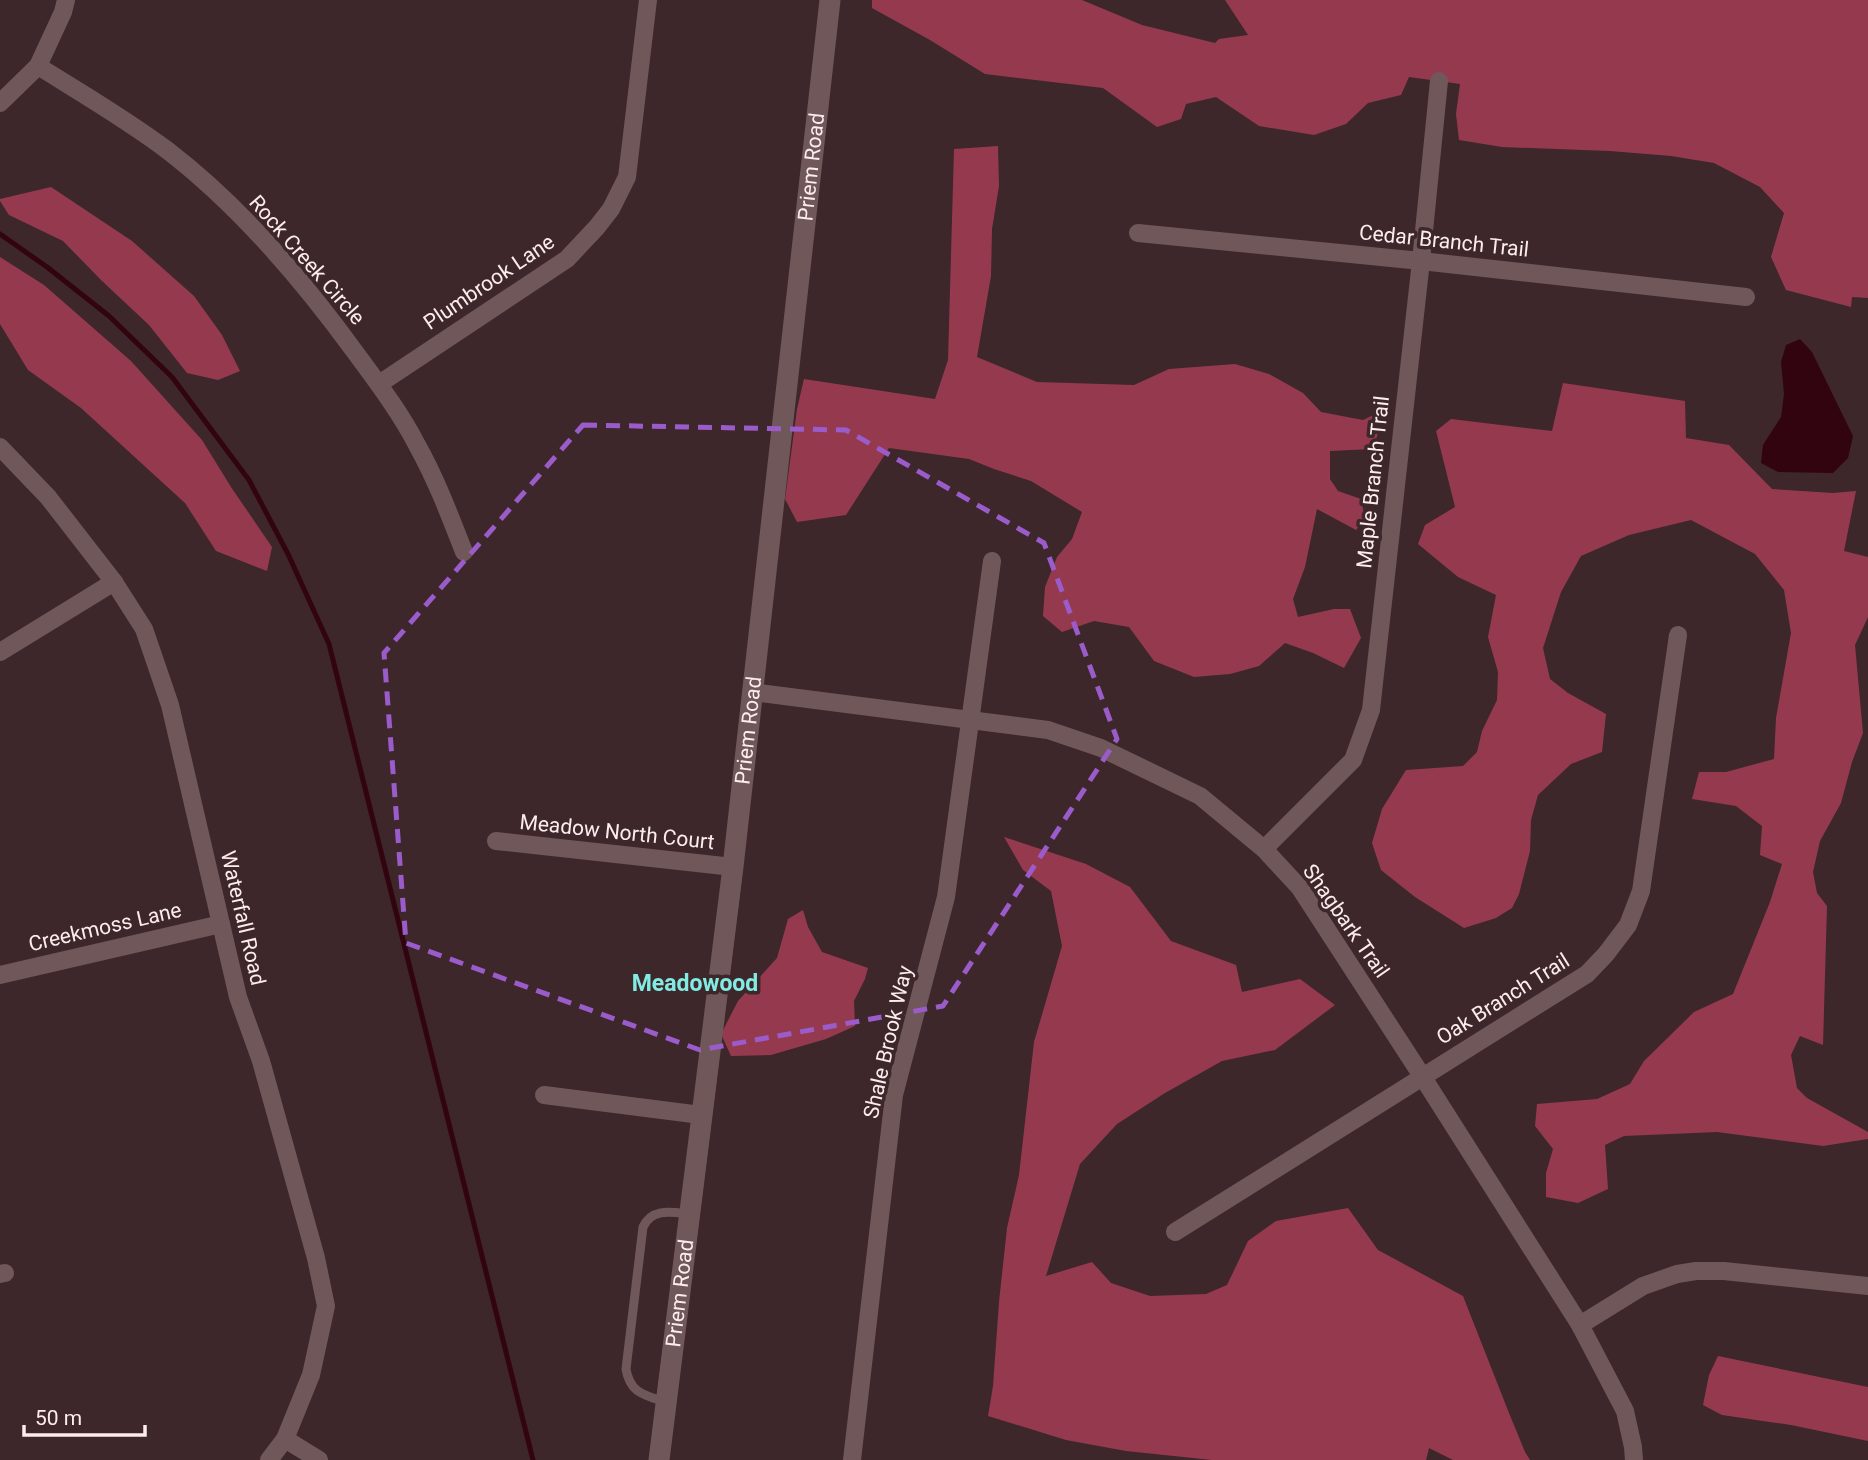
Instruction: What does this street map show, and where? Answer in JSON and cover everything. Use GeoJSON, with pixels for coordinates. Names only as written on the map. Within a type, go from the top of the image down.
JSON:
{"type":"FeatureCollection","features":[{"type":"Feature","properties":{"kind":"street"},"geometry":{"type":"LineString","coordinates":[[0,103],[38,66],[66,0]]}},
{"type":"Feature","properties":{"kind":"street","name":"Plumbrook Lane"},"geometry":{"type":"LineString","coordinates":[[379,384],[567,258],[611,209],[627,177],[648,0]]}},
{"type":"Feature","properties":{"kind":"street","name":"Priem Road"},"geometry":{"type":"LineString","coordinates":[[659,1460],[733,867],[830,0]]}},
{"type":"Feature","properties":{"kind":"street","name":"Rock Creek Circle"},"geometry":{"type":"LineString","coordinates":[[38,66],[167,150],[234,209],[292,271],[379,384],[417,444],[445,503],[464,552]]}},
{"type":"Feature","properties":{"kind":"street","name":"Maple Branch Trail"},"geometry":{"type":"LineString","coordinates":[[1264,849],[1353,760],[1371,710],[1421,261],[1438,81]]}},
{"type":"Feature","properties":{"kind":"street","name":"Cedar Branch Trail"},"geometry":{"type":"LineString","coordinates":[[1138,233],[1745,297]]}},
{"type":"Feature","properties":{"kind":"street","name":"Waterfall Road"},"geometry":{"type":"LineString","coordinates":[[0,447],[48,497],[114,582],[144,629],[170,705],[238,997],[261,1061],[316,1258],[326,1306],[312,1375],[285,1439],[269,1460]]}},
{"type":"Feature","properties":{"kind":"street","name":"Shale Brook Way"},"geometry":{"type":"LineString","coordinates":[[852,1460],[894,1095],[946,897],[992,561]]}},
{"type":"Feature","properties":{"kind":"street"},"geometry":{"type":"LineString","coordinates":[[0,652],[114,582]]}},
{"type":"Feature","properties":{"kind":"street","name":"Oak Branch Trail"},"geometry":{"type":"LineString","coordinates":[[1175,1232],[1587,974],[1606,954],[1628,925],[1641,891],[1678,635]]}},
{"type":"Feature","properties":{"kind":"street","name":"Shagbark Trail"},"geometry":{"type":"LineString","coordinates":[[752,692],[1048,730],[1101,748],[1200,796],[1264,849],[1300,888],[1580,1325],[1625,1411],[1634,1460]]}},
{"type":"Feature","properties":{"kind":"street","name":"Meadow North Court"},"geometry":{"type":"LineString","coordinates":[[496,841],[733,867]]}},
{"type":"Feature","properties":{"kind":"street","name":"Creekmoss Lane"},"geometry":{"type":"LineString","coordinates":[[0,975],[221,924]]}},
{"type":"Feature","properties":{"kind":"street"},"geometry":{"type":"LineString","coordinates":[[544,1095],[701,1115]]}},
{"type":"Feature","properties":{"kind":"street"},"geometry":{"type":"LineString","coordinates":[[1580,1325],[1643,1286],[1677,1274],[1696,1271],[1724,1271],[1868,1286]]}},
{"type":"Feature","properties":{"kind":"street"},"geometry":{"type":"LineString","coordinates":[[285,1439],[320,1460]]}},
{"type":"Feature","properties":{"kind":"lane"},"geometry":{"type":"LineString","coordinates":[[666,1402],[633,1389],[628,1380],[627,1356],[643,1227],[653,1214],[689,1214]]}},
{"type":"Feature","properties":{"kind":"highlighted area"},"geometry":{"type":"Polygon","coordinates":[[[583,425],[846,430],[1044,543],[1117,739],[943,1006],[700,1050],[406,943],[384,653],[583,425]]]}},
{"type":"Feature","properties":{"kind":"shaded area"},"geometry":{"type":"Polygon","coordinates":[[[872,0],[1082,0],[1142,25],[1215,43],[1219,39],[1248,35],[1225,0],[1868,0],[1868,298],[1852,297],[1851,307],[1786,290],[1771,257],[1784,213],[1760,187],[1714,163],[1610,151],[1502,147],[1459,140],[1456,114],[1460,84],[1409,77],[1401,95],[1368,103],[1346,124],[1314,135],[1259,126],[1216,97],[1186,104],[1181,119],[1157,127],[1103,88],[985,74],[872,8],[872,0]]]}},
{"type":"Feature","properties":{"kind":"shaded area"},"geometry":{"type":"Polygon","coordinates":[[[998,146],[999,186],[992,229],[991,276],[977,357],[1037,382],[1134,385],[1169,369],[1235,364],[1269,374],[1303,393],[1321,412],[1363,420],[1378,413],[1379,430],[1373,449],[1330,451],[1330,479],[1338,491],[1361,499],[1365,519],[1356,530],[1317,509],[1305,567],[1293,599],[1298,617],[1334,609],[1350,609],[1361,638],[1344,668],[1285,643],[1259,666],[1230,674],[1194,677],[1154,661],[1129,627],[1094,621],[1062,632],[1043,616],[1045,587],[1057,557],[1072,539],[1082,512],[1031,481],[969,459],[889,448],[846,515],[797,522],[785,499],[797,409],[804,379],[935,399],[948,360],[954,149],[998,146]]]}},
{"type":"Feature","properties":{"kind":"shaded area"},"geometry":{"type":"Polygon","coordinates":[[[51,187],[132,241],[194,296],[222,335],[240,371],[218,380],[187,373],[149,325],[63,241],[9,215],[0,201],[51,187]]]}},
{"type":"Feature","properties":{"kind":"shaded area"},"geometry":{"type":"Polygon","coordinates":[[[0,257],[44,285],[131,361],[202,440],[272,547],[267,571],[216,551],[185,503],[81,408],[28,370],[0,324],[0,257]]]}},
{"type":"Feature","properties":{"kind":"shaded area"},"geometry":{"type":"Polygon","coordinates":[[[1800,339],[1812,352],[1853,436],[1848,458],[1833,473],[1778,472],[1761,463],[1763,445],[1781,417],[1784,394],[1781,362],[1786,345],[1800,339]]]}},
{"type":"Feature","properties":{"kind":"shaded area"},"geometry":{"type":"Polygon","coordinates":[[[1563,383],[1685,401],[1686,438],[1729,445],[1772,489],[1833,493],[1856,491],[1844,551],[1868,557],[1868,617],[1855,645],[1863,733],[1841,803],[1820,841],[1813,872],[1817,893],[1827,906],[1823,1045],[1800,1036],[1791,1055],[1797,1088],[1807,1098],[1868,1132],[1868,1139],[1823,1146],[1717,1132],[1624,1136],[1605,1145],[1608,1189],[1578,1203],[1546,1197],[1546,1173],[1553,1149],[1535,1126],[1537,1104],[1597,1099],[1630,1084],[1644,1061],[1694,1012],[1733,994],[1770,902],[1782,864],[1760,855],[1762,826],[1736,806],[1692,799],[1699,772],[1726,772],[1774,759],[1776,718],[1791,633],[1784,590],[1755,554],[1691,520],[1629,535],[1581,556],[1561,592],[1543,648],[1550,679],[1568,693],[1606,714],[1602,752],[1571,764],[1538,795],[1531,820],[1530,851],[1519,894],[1512,908],[1496,918],[1464,928],[1415,897],[1381,870],[1372,843],[1382,809],[1406,770],[1463,766],[1477,752],[1482,731],[1497,700],[1498,672],[1488,637],[1496,595],[1458,577],[1418,544],[1425,525],[1455,507],[1436,431],[1451,419],[1552,431],[1563,383]]]}},
{"type":"Feature","properties":{"kind":"shaded area"},"geometry":{"type":"Polygon","coordinates":[[[1004,837],[1086,864],[1130,887],[1171,941],[1236,965],[1242,992],[1300,979],[1335,1005],[1275,1050],[1222,1061],[1117,1124],[1080,1164],[1046,1276],[1092,1262],[1111,1283],[1150,1296],[1206,1294],[1227,1285],[1248,1241],[1276,1221],[1348,1208],[1378,1250],[1463,1296],[1530,1460],[1453,1460],[1429,1448],[1426,1460],[1212,1460],[1126,1451],[1066,1440],[988,1416],[1007,1228],[1019,1175],[1034,1042],[1062,946],[1051,891],[1023,870],[1004,837]]]}},
{"type":"Feature","properties":{"kind":"shaded area"},"geometry":{"type":"Polygon","coordinates":[[[803,910],[808,927],[822,952],[868,968],[854,1001],[855,1026],[826,1039],[771,1055],[731,1056],[721,1034],[738,1001],[777,958],[788,919],[803,910]]]}},
{"type":"Feature","properties":{"kind":"shaded area"},"geometry":{"type":"Polygon","coordinates":[[[1718,1356],[1868,1387],[1868,1441],[1791,1425],[1722,1415],[1703,1405],[1709,1375],[1718,1356]]]}},
{"type":"Feature","properties":{"kind":"waterway"},"geometry":{"type":"LineString","coordinates":[[0,234],[109,316],[172,377],[249,480],[288,554],[329,644],[533,1460]]}},
{"type":"Feature","properties":{"kind":"district","name":"Meadowood"},"geometry":{"type":"Point","coordinates":[695,983]}}]}
